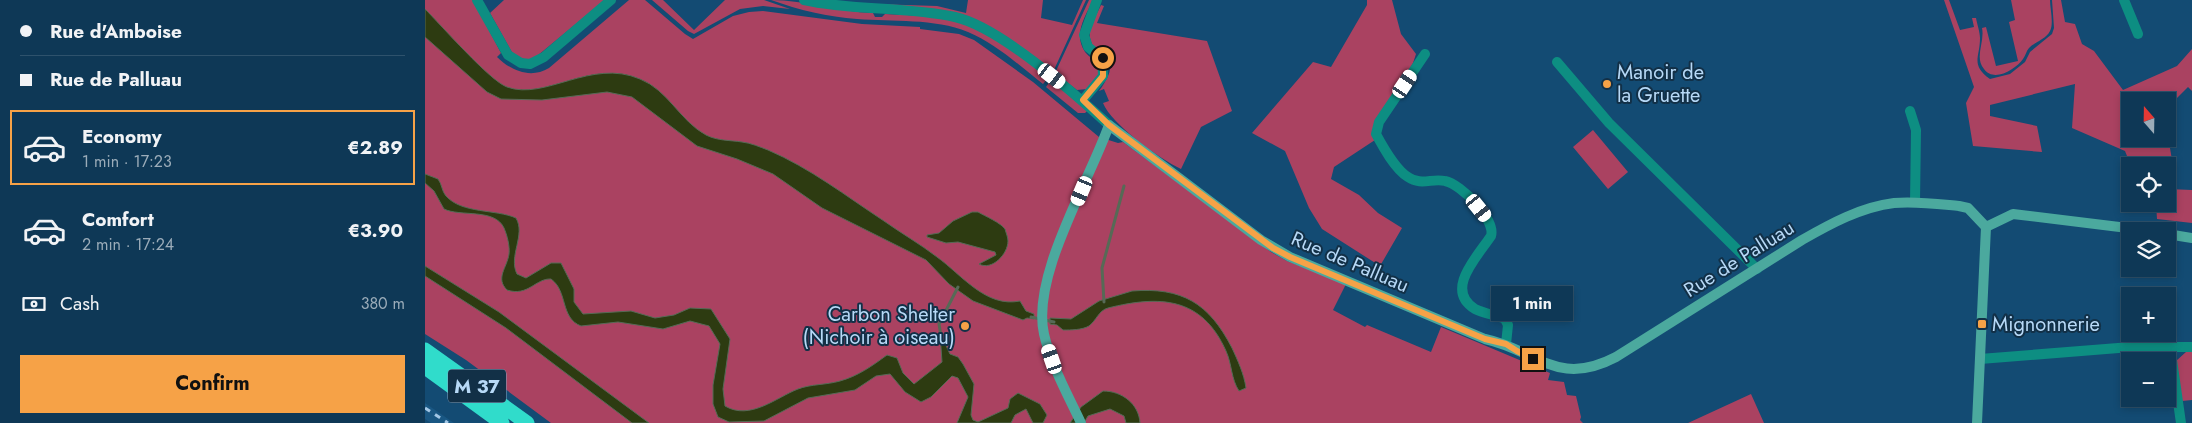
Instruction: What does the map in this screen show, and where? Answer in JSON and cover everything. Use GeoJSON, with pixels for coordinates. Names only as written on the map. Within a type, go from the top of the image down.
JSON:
{"type":"FeatureCollection","features":[{"type":"Feature","properties":{"kind":"highway","name":"M 37"},"geometry":{"type":"LineString","coordinates":[[425,350],[527,423]]}},
{"type":"Feature","properties":{"kind":"highway","name":"M 37"},"geometry":{"type":"LineString","coordinates":[[425,367],[502,423]]}},
{"type":"Feature","properties":{"kind":"street"},"geometry":{"type":"LineString","coordinates":[[477,0],[508,55],[521,63],[531,64],[545,58],[611,0]]}},
{"type":"Feature","properties":{"kind":"street","name":"Rue de Palluau"},"geometry":{"type":"LineString","coordinates":[[804,0],[840,7],[942,15],[966,20],[993,33],[1083,100],[1109,125],[1261,240],[1290,257],[1485,339],[1506,344],[1550,366],[1572,369],[1599,365],[1615,357],[1826,226],[1883,205],[1915,202],[1969,208],[1986,227]]}},
{"type":"Feature","properties":{"kind":"street"},"geometry":{"type":"LineString","coordinates":[[1083,100],[1103,76],[1103,58],[1089,48],[1085,35],[1097,0]]}},
{"type":"Feature","properties":{"kind":"street"},"geometry":{"type":"LineString","coordinates":[[2124,0],[2138,34]]}},
{"type":"Feature","properties":{"kind":"street"},"geometry":{"type":"LineString","coordinates":[[1425,54],[1379,122],[1376,134],[1405,175],[1421,182],[1441,180],[1452,183],[1462,190],[1489,221],[1492,228],[1491,236],[1463,279],[1461,290],[1465,300],[1477,310],[1505,319],[1508,325],[1506,344]]}},
{"type":"Feature","properties":{"kind":"street"},"geometry":{"type":"LineString","coordinates":[[1557,62],[1609,123],[1757,269]]}},
{"type":"Feature","properties":{"kind":"street"},"geometry":{"type":"LineString","coordinates":[[1910,111],[1916,130],[1915,202]]}},
{"type":"Feature","properties":{"kind":"street"},"geometry":{"type":"LineString","coordinates":[[1078,418],[1052,359],[1042,319],[1044,292],[1051,264],[1109,125]]}},
{"type":"Feature","properties":{"kind":"street"},"geometry":{"type":"LineString","coordinates":[[1977,423],[1986,227],[2013,214],[2121,227]]}},
{"type":"Feature","properties":{"kind":"street"},"geometry":{"type":"LineString","coordinates":[[2176,235],[2192,238]]}},
{"type":"Feature","properties":{"kind":"street"},"geometry":{"type":"LineString","coordinates":[[1980,359],[2170,346],[2192,347]]}},
{"type":"Feature","properties":{"kind":"street"},"geometry":{"type":"LineString","coordinates":[[2170,346],[2181,423]]}},
{"type":"Feature","properties":{"kind":"shaded area"},"geometry":{"type":"Polygon","coordinates":[[[425,0],[473,0],[501,53],[497,57],[515,70],[528,73],[535,73],[549,68],[629,0],[645,0],[693,39],[733,16],[763,11],[862,24],[920,27],[920,29],[959,34],[974,40],[1033,82],[1099,137],[1118,143],[1123,142],[1271,252],[1287,261],[1346,284],[1333,310],[1365,327],[1367,325],[1431,352],[1441,327],[1550,373],[1548,380],[1564,382],[1567,395],[1576,396],[1580,420],[1583,423],[551,423],[466,360],[425,334],[425,0]]]}},
{"type":"Feature","properties":{"kind":"shaded area"},"geometry":{"type":"Polygon","coordinates":[[[504,0],[605,0],[531,61],[514,56],[490,13],[504,0]]]}},
{"type":"Feature","properties":{"kind":"shaded area"},"geometry":{"type":"Polygon","coordinates":[[[652,0],[663,0],[694,30],[725,0],[764,0],[790,9],[763,6],[740,9],[694,34],[652,0]]]}},
{"type":"Feature","properties":{"kind":"shaded area"},"geometry":{"type":"Polygon","coordinates":[[[771,0],[873,13],[875,17],[882,17],[885,14],[914,15],[961,23],[985,32],[1018,54],[1048,78],[1043,84],[988,42],[968,32],[941,24],[835,17],[771,0]]]}},
{"type":"Feature","properties":{"kind":"shaded area"},"geometry":{"type":"Polygon","coordinates":[[[968,0],[1043,0],[1041,18],[1072,25],[1083,0],[1086,0],[1053,72],[990,27],[874,4],[937,6],[966,13],[968,0]]]}},
{"type":"Feature","properties":{"kind":"shaded area"},"geometry":{"type":"Polygon","coordinates":[[[1089,0],[1093,0],[1081,26],[1080,39],[1085,52],[1099,66],[1098,75],[1087,89],[1077,90],[1055,73],[1089,0]]]}},
{"type":"Feature","properties":{"kind":"shaded area"},"geometry":{"type":"Polygon","coordinates":[[[1367,0],[1392,0],[1401,34],[1416,54],[1413,63],[1379,122],[1378,138],[1334,167],[1331,179],[1359,195],[1378,213],[1402,228],[1380,266],[1322,229],[1309,208],[1285,151],[1252,133],[1313,62],[1331,67],[1367,5],[1367,0]]]}},
{"type":"Feature","properties":{"kind":"shaded area"},"geometry":{"type":"Polygon","coordinates":[[[1944,0],[1949,0],[1960,30],[1974,27],[1972,18],[1976,18],[1980,33],[1978,65],[1990,79],[2010,74],[2025,62],[2030,52],[2052,34],[2054,28],[2052,0],[2061,0],[2065,22],[2075,24],[2082,44],[2094,51],[2123,90],[2177,66],[2192,49],[2192,91],[2188,87],[2176,99],[2176,92],[2121,92],[2121,148],[2170,148],[2172,157],[2127,157],[2125,151],[2072,128],[2075,84],[1990,105],[1990,116],[2037,126],[2042,152],[1973,146],[1966,103],[1974,87],[1944,0]]]}},
{"type":"Feature","properties":{"kind":"shaded area"},"geometry":{"type":"Polygon","coordinates":[[[2011,0],[2050,0],[2051,28],[2046,36],[2027,50],[2020,63],[2005,73],[1993,75],[1984,69],[1980,60],[1982,28],[1986,27],[1996,66],[2018,61],[2009,22],[2015,20],[2011,0]]]}},
{"type":"Feature","properties":{"kind":"shaded area"},"geometry":{"type":"Polygon","coordinates":[[[1101,5],[1104,6],[1097,23],[1207,41],[1232,111],[1201,127],[1181,169],[1137,140],[1116,121],[1103,103],[1109,101],[1104,89],[1099,91],[1107,79],[1110,71],[1109,65],[1107,60],[1097,52],[1090,38],[1092,25],[1101,5]]]}},
{"type":"Feature","properties":{"kind":"shaded area"},"geometry":{"type":"Polygon","coordinates":[[[425,9],[489,75],[507,87],[522,90],[537,89],[604,73],[622,74],[650,84],[689,122],[706,135],[755,145],[799,165],[924,248],[985,295],[996,300],[1020,301],[1026,311],[1034,314],[1034,319],[1027,318],[1023,320],[973,301],[949,284],[926,260],[822,208],[773,174],[737,159],[697,146],[632,97],[607,92],[542,100],[501,99],[487,92],[425,37],[425,9]]]}},
{"type":"Feature","properties":{"kind":"shaded area"},"geometry":{"type":"Polygon","coordinates":[[[1051,80],[1088,110],[1085,113],[1078,113],[1046,87],[1051,80]]]}},
{"type":"Feature","properties":{"kind":"shaded area"},"geometry":{"type":"Polygon","coordinates":[[[1593,130],[1628,172],[1608,189],[1573,147],[1593,130]]]}},
{"type":"Feature","properties":{"kind":"shaded area"},"geometry":{"type":"Polygon","coordinates":[[[425,174],[438,179],[446,196],[461,206],[516,218],[519,225],[514,260],[517,274],[526,278],[551,263],[561,263],[574,289],[574,302],[583,314],[631,311],[655,318],[674,315],[690,308],[711,309],[730,339],[723,389],[725,406],[734,410],[754,409],[798,389],[847,379],[865,370],[887,355],[897,358],[903,373],[914,384],[942,362],[940,333],[950,354],[958,357],[974,384],[971,415],[973,420],[978,422],[1008,408],[1010,399],[1018,393],[1040,404],[1047,415],[1043,423],[1033,423],[1026,409],[1015,415],[1011,423],[957,423],[968,397],[958,378],[952,376],[931,397],[921,402],[905,392],[890,374],[876,376],[855,390],[808,398],[764,421],[729,422],[718,417],[713,404],[713,385],[720,344],[709,326],[690,321],[663,329],[618,322],[581,326],[570,317],[560,290],[551,279],[541,281],[521,291],[507,290],[502,281],[509,251],[504,228],[499,222],[485,215],[444,209],[434,191],[425,183],[425,174]]]}},
{"type":"Feature","properties":{"kind":"shaded area"},"geometry":{"type":"Polygon","coordinates":[[[2176,189],[2192,190],[2192,223],[2157,219],[2157,212],[2176,212],[2176,189]]]}},
{"type":"Feature","properties":{"kind":"shaded area"},"geometry":{"type":"Polygon","coordinates":[[[972,212],[978,212],[997,222],[1005,229],[1008,241],[1005,251],[998,260],[989,265],[979,264],[996,255],[995,252],[958,242],[946,243],[927,237],[927,235],[939,233],[953,221],[972,212]]]}},
{"type":"Feature","properties":{"kind":"shaded area"},"geometry":{"type":"Polygon","coordinates":[[[425,266],[499,312],[649,423],[632,423],[506,328],[425,276],[425,266]]]}},
{"type":"Feature","properties":{"kind":"shaded area"},"geometry":{"type":"Polygon","coordinates":[[[1150,290],[1180,295],[1203,309],[1223,332],[1232,348],[1239,363],[1246,388],[1239,391],[1236,386],[1228,356],[1216,333],[1205,320],[1192,310],[1177,304],[1145,302],[1108,308],[1102,311],[1089,326],[1080,329],[1063,330],[1057,325],[1050,324],[1050,318],[1071,319],[1099,301],[1132,291],[1150,290]]]}},
{"type":"Feature","properties":{"kind":"shaded area"},"geometry":{"type":"Polygon","coordinates":[[[2186,352],[2192,352],[2192,400],[2182,401],[2176,361],[2186,352]]]}},
{"type":"Feature","properties":{"kind":"shaded area"},"geometry":{"type":"Polygon","coordinates":[[[1103,391],[1117,393],[1128,400],[1136,410],[1140,423],[1126,423],[1124,416],[1110,409],[1088,416],[1084,423],[1070,423],[1081,407],[1103,391]]]}},
{"type":"Feature","properties":{"kind":"shaded area"},"geometry":{"type":"Polygon","coordinates":[[[1751,394],[1764,423],[1688,423],[1751,394]]]}},
{"type":"Feature","properties":{"kind":"shaded area"},"geometry":{"type":"Polygon","coordinates":[[[425,403],[454,423],[431,423],[425,419],[425,403]]]}},
{"type":"Feature","properties":{"kind":"waterway"},"geometry":{"type":"LineString","coordinates":[[1104,302],[1102,268],[1124,186]]}},
{"type":"Feature","properties":{"kind":"waterway"},"geometry":{"type":"LineString","coordinates":[[941,336],[939,324],[958,287]]}},
{"type":"Feature","properties":{"kind":"waterway"},"geometry":{"type":"LineString","coordinates":[[1031,317],[1054,322]]}},
{"type":"Feature","properties":{"kind":"railway"},"geometry":{"type":"LineString","coordinates":[[425,408],[448,423]]}},
{"type":"Feature","properties":{"kind":"place","name":"Manoir de la Gruette"},"geometry":{"type":"Point","coordinates":[1607,84]}},
{"type":"Feature","properties":{"kind":"place","name":"Mignonnerie"},"geometry":{"type":"Point","coordinates":[1982,324]}},
{"type":"Feature","properties":{"kind":"place","name":"Carbon Shelter (Nichoir à oiseau)"},"geometry":{"type":"Point","coordinates":[965,326]}},
{"type":"Feature","properties":{"kind":"route"},"geometry":{"type":"LineString","coordinates":[[1103,58],[1103,76],[1083,100],[1109,125],[1273,248],[1290,257],[1485,339],[1506,344],[1533,359]]}}]}
